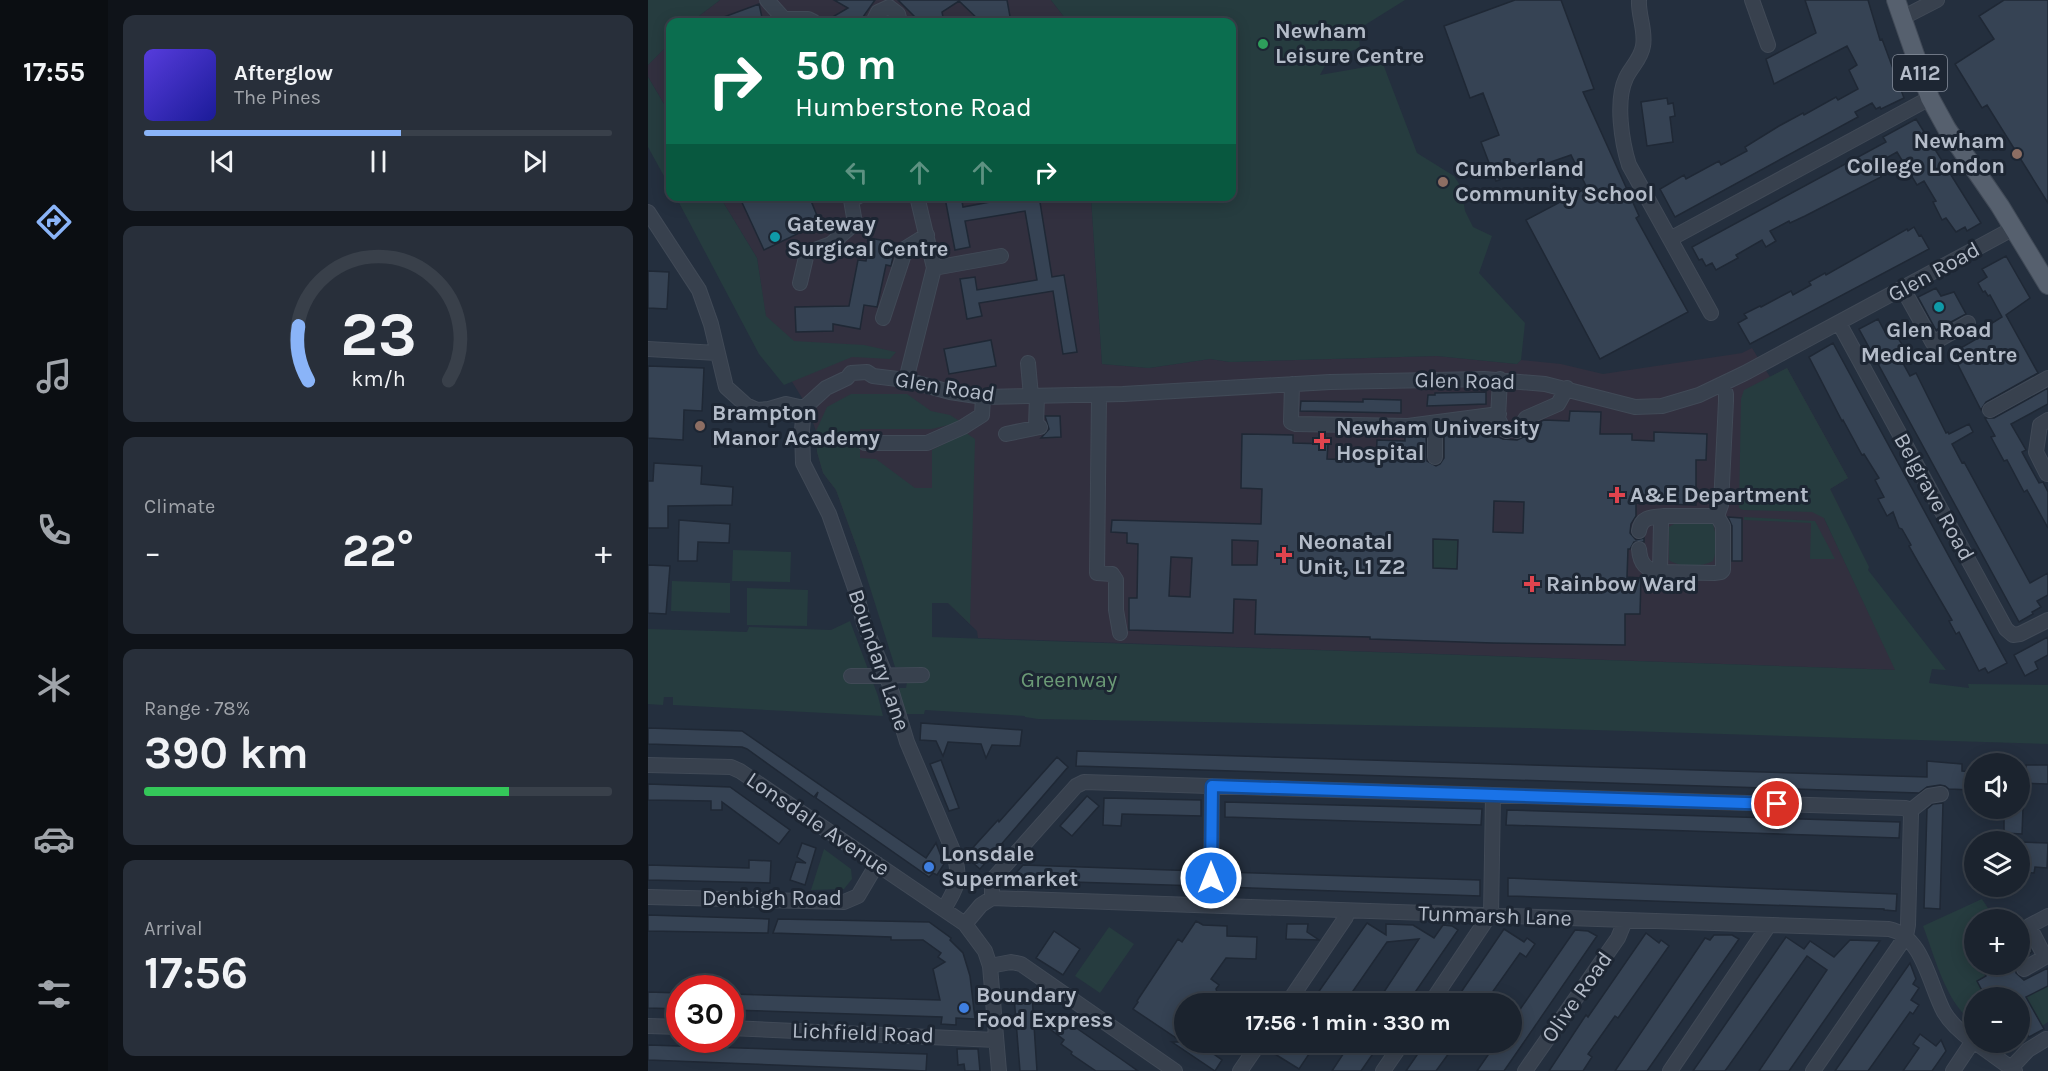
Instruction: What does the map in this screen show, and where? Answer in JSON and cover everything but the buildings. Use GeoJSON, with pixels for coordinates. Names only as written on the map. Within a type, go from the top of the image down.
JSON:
{"type":"FeatureCollection","features":[{"type":"Feature","properties":{"kind":"main road","name":"A112"},"geometry":{"type":"LineString","coordinates":[[1896,0],[1930,98],[1947,129],[2014,228],[2048,285]]}},
{"type":"Feature","properties":{"kind":"street"},"geometry":{"type":"LineString","coordinates":[[767,0],[781,18]]}},
{"type":"Feature","properties":{"kind":"street"},"geometry":{"type":"LineString","coordinates":[[1639,0],[1643,46],[1623,86],[1622,136],[1629,165],[1676,236],[1711,313]]}},
{"type":"Feature","properties":{"kind":"street"},"geometry":{"type":"LineString","coordinates":[[1752,0],[1767,45]]}},
{"type":"Feature","properties":{"kind":"street"},"geometry":{"type":"LineString","coordinates":[[1902,18],[1937,0]]}},
{"type":"Feature","properties":{"kind":"street"},"geometry":{"type":"LineString","coordinates":[[875,18],[878,12],[889,7],[898,14],[899,18]]}},
{"type":"Feature","properties":{"kind":"street"},"geometry":{"type":"LineString","coordinates":[[1676,236],[1930,98]]}},
{"type":"Feature","properties":{"kind":"street"},"geometry":{"type":"LineString","coordinates":[[800,283],[807,253],[831,244],[855,223],[851,201]]}},
{"type":"Feature","properties":{"kind":"street"},"geometry":{"type":"LineString","coordinates":[[906,380],[934,268],[918,201]]}},
{"type":"Feature","properties":{"kind":"street"},"geometry":{"type":"LineString","coordinates":[[648,212],[699,290],[711,324],[726,387],[746,405],[757,410],[786,404],[804,408]]}},
{"type":"Feature","properties":{"kind":"street","name":"Glen Road"},"geometry":{"type":"LineString","coordinates":[[804,408],[826,388],[847,378],[853,381],[868,380],[873,376],[906,380],[950,392],[983,397],[1099,395],[1292,384],[1500,379],[1567,388],[1620,405],[1648,407],[1678,402],[1722,384],[2014,228]]}},
{"type":"Feature","properties":{"kind":"street"},"geometry":{"type":"LineString","coordinates":[[883,318],[906,248],[927,235]]}},
{"type":"Feature","properties":{"kind":"street"},"geometry":{"type":"LineString","coordinates":[[934,268],[1001,256]]}},
{"type":"Feature","properties":{"kind":"street"},"geometry":{"type":"LineString","coordinates":[[1903,289],[1933,343],[1968,323]]}},
{"type":"Feature","properties":{"kind":"street","name":"Belgrave Road"},"geometry":{"type":"LineString","coordinates":[[1839,323],[2006,629],[2013,635],[2020,634],[2048,620]]}},
{"type":"Feature","properties":{"kind":"street"},"geometry":{"type":"LineString","coordinates":[[648,349],[717,353]]}},
{"type":"Feature","properties":{"kind":"street"},"geometry":{"type":"LineString","coordinates":[[1006,434],[1038,427],[1028,363]]}},
{"type":"Feature","properties":{"kind":"street"},"geometry":{"type":"LineString","coordinates":[[1990,410],[2048,378]]}},
{"type":"Feature","properties":{"kind":"street"},"geometry":{"type":"LineString","coordinates":[[1500,379],[1498,418],[1503,429],[1512,431],[1526,418],[1558,404],[1567,388]]}},
{"type":"Feature","properties":{"kind":"street"},"geometry":{"type":"LineString","coordinates":[[1292,384],[1291,422],[1296,424],[1408,426],[1499,414]]}},
{"type":"Feature","properties":{"kind":"street"},"geometry":{"type":"LineString","coordinates":[[1639,549],[1640,559],[1647,569],[1660,572],[1721,572],[1722,526],[1718,516],[1721,505],[1726,401],[1722,384]]}},
{"type":"Feature","properties":{"kind":"street"},"geometry":{"type":"LineString","coordinates":[[1099,395],[1097,573],[1112,574],[1116,580],[1116,610],[1120,633]]}},
{"type":"Feature","properties":{"kind":"street"},"geometry":{"type":"LineString","coordinates":[[865,443],[927,443],[963,427],[982,415],[983,397]]}},
{"type":"Feature","properties":{"kind":"street","name":"Boundary Lane"},"geometry":{"type":"LineString","coordinates":[[804,408],[803,463],[829,514],[846,559],[864,624],[886,675],[907,742],[954,853],[959,881],[944,909]]}},
{"type":"Feature","properties":{"kind":"street"},"geometry":{"type":"LineString","coordinates":[[2047,474],[2036,452],[2040,425],[2048,420]]}},
{"type":"Feature","properties":{"kind":"street"},"geometry":{"type":"LineString","coordinates":[[1435,423],[1435,457]]}},
{"type":"Feature","properties":{"kind":"street"},"geometry":{"type":"LineString","coordinates":[[1660,572],[1661,522],[1664,516]]}},
{"type":"Feature","properties":{"kind":"street"},"geometry":{"type":"LineString","coordinates":[[1639,531],[1642,522],[1648,517],[1718,516]]}},
{"type":"Feature","properties":{"kind":"street"},"geometry":{"type":"LineString","coordinates":[[851,676],[922,675]]}},
{"type":"Feature","properties":{"kind":"street","name":"Lonsdale Avenue"},"geometry":{"type":"LineString","coordinates":[[648,765],[731,767],[740,771],[965,924],[982,945],[990,966]]}},
{"type":"Feature","properties":{"kind":"street"},"geometry":{"type":"LineString","coordinates":[[965,924],[981,905],[992,898],[992,880],[1076,786],[1084,782],[1894,807],[1906,808],[1910,811]]}},
{"type":"Feature","properties":{"kind":"street"},"geometry":{"type":"LineString","coordinates":[[1211,906],[1212,786]]}},
{"type":"Feature","properties":{"kind":"street"},"geometry":{"type":"LineString","coordinates":[[1910,811],[1929,796],[1941,794]]}},
{"type":"Feature","properties":{"kind":"street"},"geometry":{"type":"LineString","coordinates":[[1437,993],[1488,916],[1493,795]]}},
{"type":"Feature","properties":{"kind":"street"},"geometry":{"type":"LineString","coordinates":[[1813,1071],[1906,936],[1910,811]]}},
{"type":"Feature","properties":{"kind":"street","name":"Denbigh Road"},"geometry":{"type":"LineString","coordinates":[[648,897],[844,902],[858,896],[877,864]]}},
{"type":"Feature","properties":{"kind":"street","name":"Tunmarsh Lane"},"geometry":{"type":"LineString","coordinates":[[992,898],[1889,929],[1899,931],[1906,936]]}},
{"type":"Feature","properties":{"kind":"street"},"geometry":{"type":"LineString","coordinates":[[1294,993],[1346,917],[1346,911]]}},
{"type":"Feature","properties":{"kind":"street"},"geometry":{"type":"LineString","coordinates":[[2030,925],[2048,916]]}},
{"type":"Feature","properties":{"kind":"street","name":"Olive Road"},"geometry":{"type":"LineString","coordinates":[[1526,1071],[1618,938],[1625,921]]}},
{"type":"Feature","properties":{"kind":"street"},"geometry":{"type":"LineString","coordinates":[[1670,1071],[1769,925]]}},
{"type":"Feature","properties":{"kind":"street"},"geometry":{"type":"LineString","coordinates":[[2030,928],[2045,957],[2030,966]]}},
{"type":"Feature","properties":{"kind":"street"},"geometry":{"type":"LineString","coordinates":[[1906,936],[1916,948],[1945,1013],[1964,1034]]}},
{"type":"Feature","properties":{"kind":"street"},"geometry":{"type":"LineString","coordinates":[[999,1071],[990,966],[1011,962],[1021,964],[1175,1071]]}},
{"type":"Feature","properties":{"kind":"street"},"geometry":{"type":"LineString","coordinates":[[648,1026],[666,1027]]}},
{"type":"Feature","properties":{"kind":"street","name":"Lichfield Road"},"geometry":{"type":"LineString","coordinates":[[744,1029],[996,1040]]}},
{"type":"Feature","properties":{"kind":"street"},"geometry":{"type":"LineString","coordinates":[[1989,1053],[2013,1070],[2028,1050],[2046,1039]]}},
{"type":"Feature","properties":{"kind":"street"},"geometry":{"type":"LineString","coordinates":[[1240,1071],[1252,1053]]}},
{"type":"Feature","properties":{"kind":"street"},"geometry":{"type":"LineString","coordinates":[[1383,1071],[1395,1053]]}},
{"type":"Feature","properties":{"kind":"street"},"geometry":{"type":"LineString","coordinates":[[1953,1071],[1966,1053]]}},
{"type":"Feature","properties":{"kind":"shaded area"},"geometry":{"type":"Polygon","coordinates":[[[720,0],[1051,0],[1065,18],[696,18],[720,0]]]}},
{"type":"Feature","properties":{"kind":"shaded area"},"geometry":{"type":"Polygon","coordinates":[[[666,47],[666,107],[648,77],[648,65],[666,47]]]}},
{"type":"Feature","properties":{"kind":"shaded area","name":"Newham University Hospital"},"geometry":{"type":"Polygon","coordinates":[[[722,201],[1091,201],[1102,364],[1149,368],[1210,359],[1230,362],[1437,356],[1517,364],[1521,360],[1561,364],[1603,374],[1742,353],[1752,348],[1770,377],[1787,368],[1848,478],[1830,489],[1841,511],[1824,518],[1896,670],[978,638],[977,631],[948,603],[931,603],[932,637],[861,559],[836,490],[823,473],[817,452],[816,431],[807,406],[770,346],[757,258],[722,201]]]}},
{"type":"Feature","properties":{"kind":"green space"},"geometry":{"type":"Polygon","coordinates":[[[648,0],[720,0],[696,18],[666,18],[666,47],[648,65],[648,0]]]}},
{"type":"Feature","properties":{"kind":"green space"},"geometry":{"type":"Polygon","coordinates":[[[1051,0],[1405,0],[1358,27],[1360,48],[1329,58],[1320,75],[1383,64],[1417,153],[1454,176],[1461,187],[1465,211],[1473,227],[1492,236],[1479,273],[1525,323],[1521,360],[1517,364],[1437,356],[1230,362],[1210,359],[1149,368],[1102,364],[1091,201],[1236,201],[1236,18],[1065,18],[1051,0]]]}},
{"type":"Feature","properties":{"kind":"green space"},"geometry":{"type":"Polygon","coordinates":[[[648,77],[666,107],[666,180],[648,147],[648,77]]]}},
{"type":"Feature","properties":{"kind":"green space"},"geometry":{"type":"Polygon","coordinates":[[[678,201],[722,201],[757,258],[766,316],[794,341],[864,345],[896,352],[890,359],[852,357],[784,385],[759,354],[678,201]]]}},
{"type":"Feature","properties":{"kind":"green space","name":"Greenway"},"geometry":{"type":"Polygon","coordinates":[[[1787,368],[1848,478],[1830,489],[1869,567],[1868,570],[1946,670],[1932,669],[1929,683],[1969,688],[1968,684],[2048,685],[2048,744],[1529,728],[1038,719],[1025,716],[925,710],[924,714],[906,714],[899,692],[900,688],[906,688],[909,668],[895,667],[861,559],[836,490],[823,473],[817,452],[816,431],[827,407],[851,394],[907,394],[931,411],[950,415],[961,422],[932,429],[860,429],[860,458],[876,459],[915,488],[932,488],[932,450],[966,433],[975,439],[970,624],[948,603],[932,603],[932,637],[1895,670],[1824,518],[1812,512],[1739,508],[1741,399],[1744,390],[1787,368]]]}},
{"type":"Feature","properties":{"kind":"green space"},"geometry":{"type":"Polygon","coordinates":[[[1744,517],[1815,521],[1835,559],[1810,559],[1811,523],[1744,520],[1744,517]]]}},
{"type":"Feature","properties":{"kind":"green space"},"geometry":{"type":"Polygon","coordinates":[[[1679,521],[1712,522],[1716,542],[1713,561],[1691,566],[1669,560],[1669,527],[1679,521]]]}},
{"type":"Feature","properties":{"kind":"green space"},"geometry":{"type":"Polygon","coordinates":[[[1433,539],[1458,540],[1457,569],[1433,568],[1433,539]]]}},
{"type":"Feature","properties":{"kind":"green space"},"geometry":{"type":"Polygon","coordinates":[[[733,550],[791,552],[790,582],[732,581],[733,550]]]}},
{"type":"Feature","properties":{"kind":"green space"},"geometry":{"type":"Polygon","coordinates":[[[672,581],[730,583],[730,613],[671,611],[672,581]]]}},
{"type":"Feature","properties":{"kind":"green space"},"geometry":{"type":"Polygon","coordinates":[[[747,588],[808,590],[807,626],[747,625],[747,588]]]}},
{"type":"Feature","properties":{"kind":"green space"},"geometry":{"type":"Polygon","coordinates":[[[850,621],[878,696],[883,716],[673,705],[673,697],[664,697],[663,705],[648,704],[648,629],[747,632],[749,627],[831,630],[850,621]]]}},
{"type":"Feature","properties":{"kind":"green space"},"geometry":{"type":"Polygon","coordinates":[[[824,849],[851,869],[852,879],[844,889],[811,890],[824,849]]]}},
{"type":"Feature","properties":{"kind":"green space"},"geometry":{"type":"Polygon","coordinates":[[[1982,899],[1988,909],[1964,909],[1964,975],[1985,975],[1986,987],[1964,987],[1964,1015],[1942,979],[1923,926],[1982,899]]]}},
{"type":"Feature","properties":{"kind":"green space"},"geometry":{"type":"Polygon","coordinates":[[[1109,927],[1134,944],[1100,993],[1075,976],[1109,927]]]}},
{"type":"Feature","properties":{"kind":"green space"},"geometry":{"type":"Polygon","coordinates":[[[2048,986],[2048,1022],[2042,1026],[2030,1004],[2030,995],[2048,986]]]}},
{"type":"Feature","properties":{"kind":"place","name":"Newham Leisure Centre"},"geometry":{"type":"Point","coordinates":[1263,44]}},
{"type":"Feature","properties":{"kind":"place","name":"Newham College London"},"geometry":{"type":"Point","coordinates":[2017,154]}},
{"type":"Feature","properties":{"kind":"place","name":"Cumberland Community School"},"geometry":{"type":"Point","coordinates":[1443,182]}},
{"type":"Feature","properties":{"kind":"place","name":"Gateway Surgical Centre"},"geometry":{"type":"Point","coordinates":[775,237]}},
{"type":"Feature","properties":{"kind":"place","name":"Glen Road Medical Centre"},"geometry":{"type":"Point","coordinates":[1939,307]}},
{"type":"Feature","properties":{"kind":"place","name":"Brampton Manor Academy"},"geometry":{"type":"Point","coordinates":[700,426]}},
{"type":"Feature","properties":{"kind":"place","name":"Newham University Hospital"},"geometry":{"type":"Point","coordinates":[1322,441]}},
{"type":"Feature","properties":{"kind":"place","name":"A&E Department"},"geometry":{"type":"Point","coordinates":[1617,495]}},
{"type":"Feature","properties":{"kind":"place","name":"Neonatal Unit, L1 Z2"},"geometry":{"type":"Point","coordinates":[1284,555]}},
{"type":"Feature","properties":{"kind":"place","name":"Rainbow Ward"},"geometry":{"type":"Point","coordinates":[1532,584]}},
{"type":"Feature","properties":{"kind":"place","name":"Lonsdale Supermarket"},"geometry":{"type":"Point","coordinates":[929,867]}},
{"type":"Feature","properties":{"kind":"place","name":"Boundary Food Express"},"geometry":{"type":"Point","coordinates":[964,1008]}},
{"type":"Feature","properties":{"kind":"route"},"geometry":{"type":"LineString","coordinates":[[1211,878],[1212,786],[1777,804]]}}]}
